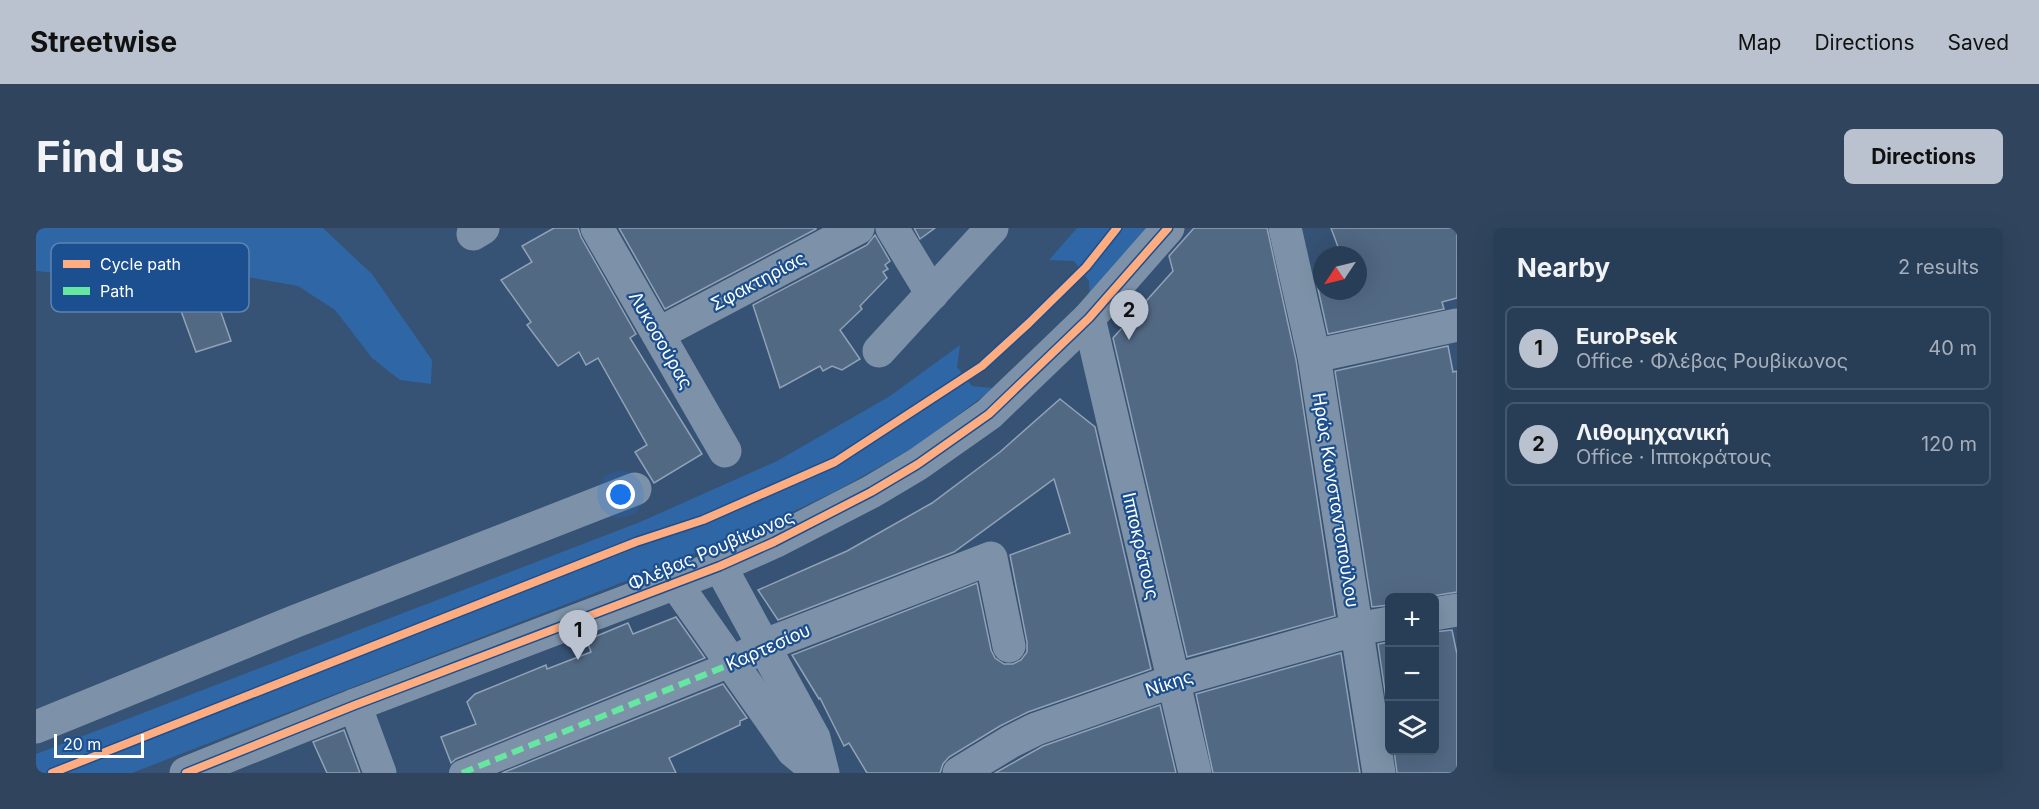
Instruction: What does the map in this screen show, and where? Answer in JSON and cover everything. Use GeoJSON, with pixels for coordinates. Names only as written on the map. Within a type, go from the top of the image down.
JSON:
{"type":"FeatureCollection","features":[{"type":"Feature","properties":{"kind":"street","name":"Λυκοσούρας"},"geometry":{"type":"LineString","coordinates":[[597,228],[725,451]]}},
{"type":"Feature","properties":{"kind":"street","name":"Σφακτηρίας"},"geometry":{"type":"LineString","coordinates":[[657,334],[858,228]]}},
{"type":"Feature","properties":{"kind":"street"},"geometry":{"type":"LineString","coordinates":[[892,228],[932,294]]}},
{"type":"Feature","properties":{"kind":"street"},"geometry":{"type":"LineString","coordinates":[[879,351],[992,228]]}},
{"type":"Feature","properties":{"kind":"street","name":"Φλέβας Ρουβίκωνος"},"geometry":{"type":"LineString","coordinates":[[187,773],[355,705],[720,566],[774,542],[861,497],[918,464],[989,414],[1089,318],[1168,228]]}},
{"type":"Feature","properties":{"kind":"street","name":"Ηρώς Κωνσταντοπούλου"},"geometry":{"type":"LineString","coordinates":[[1285,228],[1314,356],[1379,773]]}},
{"type":"Feature","properties":{"kind":"street","name":"Ιπποκράτους"},"geometry":{"type":"LineString","coordinates":[[1089,318],[1195,773]]}},
{"type":"Feature","properties":{"kind":"street"},"geometry":{"type":"LineString","coordinates":[[1314,356],[1457,325]]}},
{"type":"Feature","properties":{"kind":"street"},"geometry":{"type":"LineString","coordinates":[[36,727],[296,621],[635,489]]}},
{"type":"Feature","properties":{"kind":"street","name":"Καρτεσίου"},"geometry":{"type":"LineString","coordinates":[[462,773],[730,664],[765,645],[992,558],[1009,646]]}},
{"type":"Feature","properties":{"kind":"street"},"geometry":{"type":"LineString","coordinates":[[720,566],[814,738],[821,773]]}},
{"type":"Feature","properties":{"kind":"street"},"geometry":{"type":"LineString","coordinates":[[676,584],[792,751],[821,773]]}},
{"type":"Feature","properties":{"kind":"street"},"geometry":{"type":"LineString","coordinates":[[1439,613],[1457,611]]}},
{"type":"Feature","properties":{"kind":"street","name":"Νίκης"},"geometry":{"type":"LineString","coordinates":[[958,773],[1036,729],[1173,681],[1385,623]]}},
{"type":"Feature","properties":{"kind":"street"},"geometry":{"type":"LineString","coordinates":[[355,705],[380,773]]}},
{"type":"Feature","properties":{"kind":"shaded area"},"geometry":{"type":"Polygon","coordinates":[[[36,228],[323,228],[372,274],[432,360],[431,384],[400,380],[372,358],[335,310],[298,286],[249,277],[249,243],[51,243],[51,272],[36,271],[36,228]]]}},
{"type":"Feature","properties":{"kind":"shaded area"},"geometry":{"type":"Polygon","coordinates":[[[1077,228],[1155,228],[1090,303],[1089,281],[1074,261],[1049,260],[1077,228]]]}},
{"type":"Feature","properties":{"kind":"shaded area"},"geometry":{"type":"Polygon","coordinates":[[[960,345],[957,367],[972,386],[994,388],[918,445],[838,490],[788,514],[662,567],[132,773],[36,773],[36,754],[640,522],[777,461],[890,396],[960,345]]]}},
{"type":"Feature","properties":{"kind":"building"},"geometry":{"type":"Polygon","coordinates":[[[554,228],[578,228],[636,334],[630,338],[702,454],[654,483],[635,452],[647,445],[598,358],[586,365],[579,352],[558,366],[527,325],[531,322],[501,280],[532,262],[522,246],[554,228]]]}},
{"type":"Feature","properties":{"kind":"building"},"geometry":{"type":"Polygon","coordinates":[[[619,228],[816,228],[816,229],[665,309],[619,228]]]}},
{"type":"Feature","properties":{"kind":"building"},"geometry":{"type":"Polygon","coordinates":[[[914,228],[935,228],[920,239],[914,228]]]}},
{"type":"Feature","properties":{"kind":"building"},"geometry":{"type":"Polygon","coordinates":[[[1194,228],[1267,228],[1296,360],[1335,616],[1187,657],[1113,338],[1173,271],[1169,256],[1194,228]]]}},
{"type":"Feature","properties":{"kind":"building"},"geometry":{"type":"Polygon","coordinates":[[[1331,228],[1457,228],[1457,298],[1442,302],[1444,309],[1328,334],[1321,300],[1367,300],[1367,246],[1338,246],[1331,228]]]}},
{"type":"Feature","properties":{"kind":"building"},"geometry":{"type":"Polygon","coordinates":[[[875,235],[890,261],[885,265],[888,269],[883,272],[887,278],[860,306],[862,309],[840,330],[860,359],[842,370],[832,366],[823,371],[820,366],[780,388],[753,305],[867,245],[875,235]]]}},
{"type":"Feature","properties":{"kind":"building"},"geometry":{"type":"Polygon","coordinates":[[[181,312],[221,312],[231,341],[196,352],[181,312]]]}},
{"type":"Feature","properties":{"kind":"building"},"geometry":{"type":"Polygon","coordinates":[[[1448,346],[1453,372],[1457,371],[1457,592],[1439,595],[1439,593],[1385,593],[1385,605],[1372,607],[1335,371],[1448,346]]]}},
{"type":"Feature","properties":{"kind":"building"},"geometry":{"type":"Polygon","coordinates":[[[1060,399],[1095,427],[1151,669],[1028,712],[949,757],[940,773],[867,773],[849,743],[844,746],[820,698],[792,655],[977,583],[991,650],[995,658],[1004,664],[1013,664],[1021,660],[1027,652],[1027,642],[1010,555],[1070,533],[1054,479],[954,552],[778,620],[758,590],[847,551],[932,503],[1000,452],[1060,399]]]}},
{"type":"Feature","properties":{"kind":"building"},"geometry":{"type":"Polygon","coordinates":[[[676,617],[705,658],[451,763],[441,737],[476,724],[467,702],[475,694],[546,665],[547,669],[591,652],[587,640],[628,623],[633,634],[676,617]]]}},
{"type":"Feature","properties":{"kind":"building"},"geometry":{"type":"Polygon","coordinates":[[[1452,630],[1457,654],[1457,773],[1397,773],[1395,755],[1439,755],[1439,631],[1452,630]]]}},
{"type":"Feature","properties":{"kind":"building"},"geometry":{"type":"Polygon","coordinates":[[[1385,643],[1385,692],[1378,644],[1385,643]]]}},
{"type":"Feature","properties":{"kind":"building"},"geometry":{"type":"Polygon","coordinates":[[[1341,653],[1360,773],[1213,773],[1196,694],[1341,653]]]}},
{"type":"Feature","properties":{"kind":"building"},"geometry":{"type":"Polygon","coordinates":[[[723,684],[747,718],[740,721],[740,725],[669,758],[676,773],[502,773],[723,684]]]}},
{"type":"Feature","properties":{"kind":"building"},"geometry":{"type":"Polygon","coordinates":[[[1160,705],[1176,773],[995,773],[1043,746],[1160,705]]]}},
{"type":"Feature","properties":{"kind":"building"},"geometry":{"type":"Polygon","coordinates":[[[344,730],[360,773],[327,773],[313,742],[344,730]]]}},
{"type":"Feature","properties":{"kind":"marked path"},"geometry":{"type":"LineString","coordinates":[[462,773],[731,664]]}},
{"type":"Feature","properties":{"kind":"cycle path"},"geometry":{"type":"LineString","coordinates":[[52,773],[636,542],[703,520],[835,462],[982,366],[1086,267],[1117,228]]}},
{"type":"Feature","properties":{"kind":"cycle path"},"geometry":{"type":"LineString","coordinates":[[186,773],[355,705],[720,566],[774,542],[871,492],[918,464],[989,414],[1089,318],[1168,228]]}},
{"type":"Feature","properties":{"kind":"place","name":"Λιθομηχανική"},"geometry":{"type":"Point","coordinates":[1129,340]}},
{"type":"Feature","properties":{"kind":"place","name":"EuroPsek"},"geometry":{"type":"Point","coordinates":[578,660]}}]}
